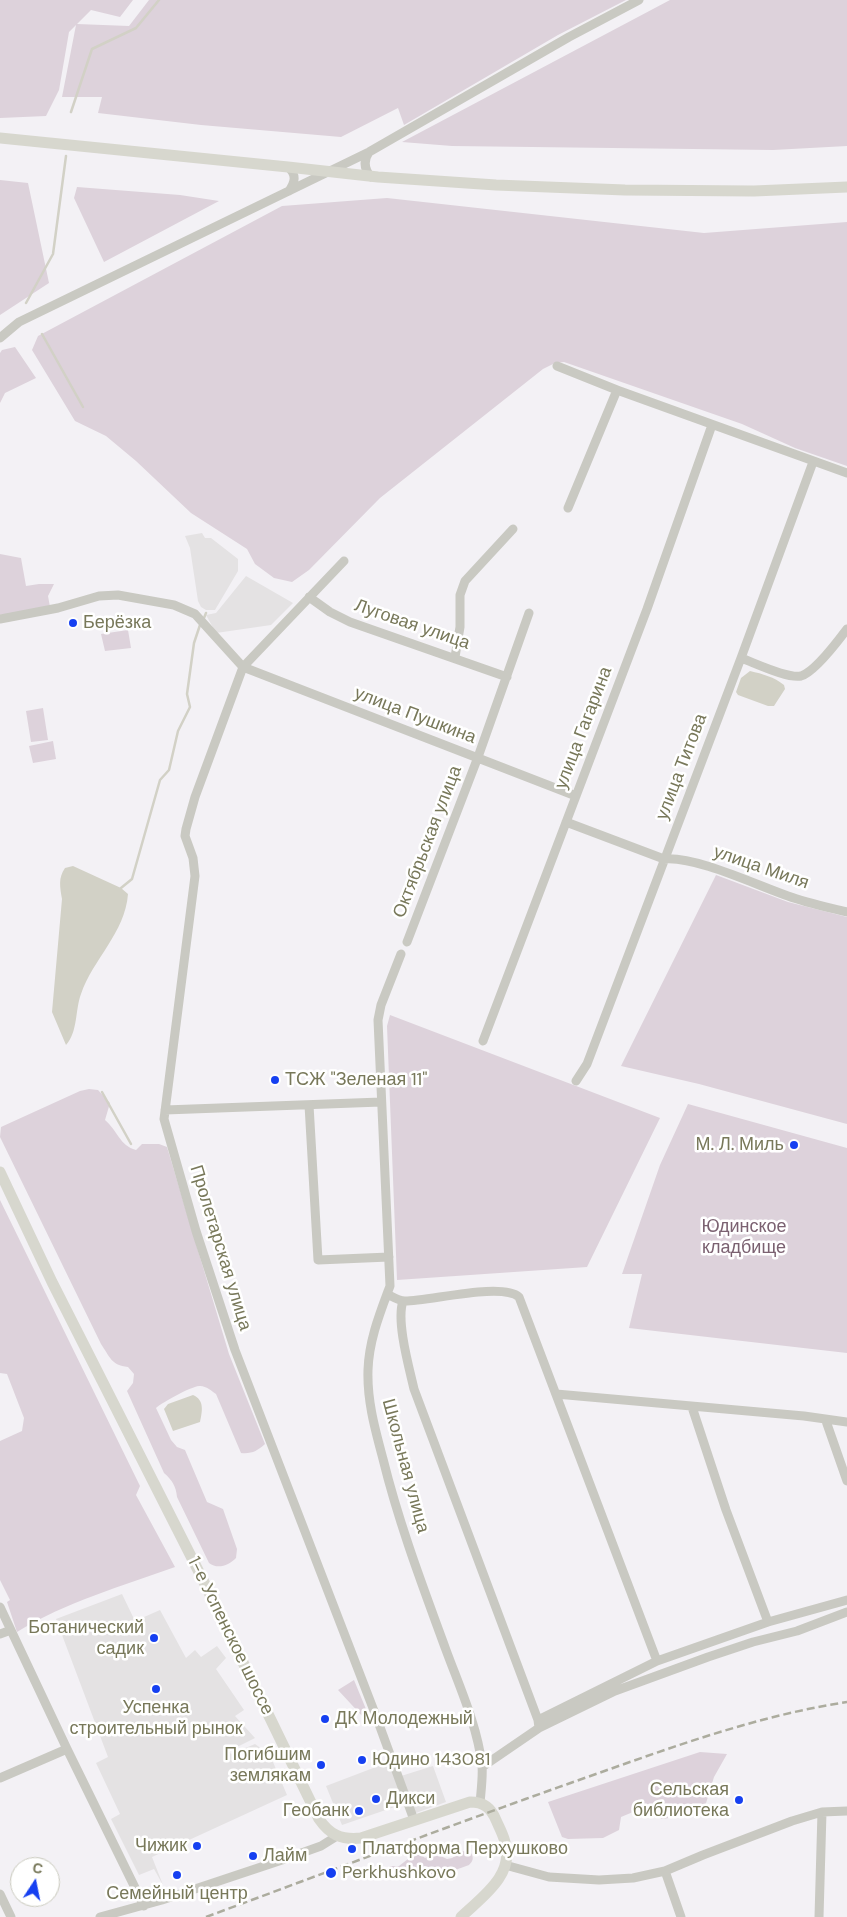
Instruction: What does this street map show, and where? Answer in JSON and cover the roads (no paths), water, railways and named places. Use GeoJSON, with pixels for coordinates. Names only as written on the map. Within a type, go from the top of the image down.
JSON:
{"type":"FeatureCollection","features":[{"type":"Feature","properties":{"kind":"main road"},"geometry":{"type":"LineString","coordinates":[[0,138],[371,176],[496,185],[625,190],[754,191],[847,187]]}},
{"type":"Feature","properties":{"kind":"main road","name":"1-е Успенское шоссе"},"geometry":{"type":"LineString","coordinates":[[0,1172],[52,1282],[203,1580],[319,1819],[326,1829],[337,1836]]}},
{"type":"Feature","properties":{"kind":"main road"},"geometry":{"type":"LineString","coordinates":[[337,1836],[361,1838],[465,1804],[480,1803],[492,1811],[505,1840],[506,1866],[496,1883],[462,1917]]}},
{"type":"Feature","properties":{"kind":"street"},"geometry":{"type":"LineString","coordinates":[[0,338],[20,322],[369,152],[569,36],[638,0]]}},
{"type":"Feature","properties":{"kind":"street"},"geometry":{"type":"LineString","coordinates":[[369,152],[364,165],[371,176]]}},
{"type":"Feature","properties":{"kind":"street"},"geometry":{"type":"LineString","coordinates":[[288,167],[294,176],[294,183],[289,191]]}},
{"type":"Feature","properties":{"kind":"street"},"geometry":{"type":"LineString","coordinates":[[557,366],[617,390],[847,473]]}},
{"type":"Feature","properties":{"kind":"street"},"geometry":{"type":"LineString","coordinates":[[568,508],[617,390]]}},
{"type":"Feature","properties":{"kind":"street","name":"улица Гагарина"},"geometry":{"type":"LineString","coordinates":[[483,1041],[647,609],[712,425]]}},
{"type":"Feature","properties":{"kind":"street","name":"улица Титова"},"geometry":{"type":"LineString","coordinates":[[576,1081],[587,1064],[813,462]]}},
{"type":"Feature","properties":{"kind":"street"},"geometry":{"type":"LineString","coordinates":[[455,657],[460,627],[460,595],[465,581],[513,529]]}},
{"type":"Feature","properties":{"kind":"street"},"geometry":{"type":"LineString","coordinates":[[0,619],[58,608],[99,596],[118,595],[174,606],[195,614],[243,667],[344,561]]}},
{"type":"Feature","properties":{"kind":"street","name":"Луговая улица"},"geometry":{"type":"LineString","coordinates":[[309,597],[330,612],[350,622],[455,657],[507,677]]}},
{"type":"Feature","properties":{"kind":"street","name":"Октябрьская улица"},"geometry":{"type":"LineString","coordinates":[[407,942],[478,757],[529,613]]}},
{"type":"Feature","properties":{"kind":"street"},"geometry":{"type":"LineString","coordinates":[[741,658],[789,675],[800,676],[814,668],[844,638],[847,629]]}},
{"type":"Feature","properties":{"kind":"street","name":"улица Пушкина"},"geometry":{"type":"LineString","coordinates":[[243,667],[576,796]]}},
{"type":"Feature","properties":{"kind":"street","name":"Пролетарская улица"},"geometry":{"type":"LineString","coordinates":[[243,667],[195,798],[186,828],[185,836],[193,858],[195,876],[164,1119],[196,1231],[235,1350],[376,1716],[414,1820]]}},
{"type":"Feature","properties":{"kind":"street"},"geometry":{"type":"LineString","coordinates":[[566,822],[664,859]]}},
{"type":"Feature","properties":{"kind":"street","name":"улица Миля"},"geometry":{"type":"LineString","coordinates":[[664,859],[674,858],[701,864],[790,897],[847,912]]}},
{"type":"Feature","properties":{"kind":"street","name":"Школьная улица"},"geometry":{"type":"LineString","coordinates":[[400,954],[381,1005],[378,1020],[390,1286],[370,1344],[368,1391],[372,1417],[389,1483],[418,1574],[476,1729],[482,1767],[480,1803]]}},
{"type":"Feature","properties":{"kind":"street"},"geometry":{"type":"LineString","coordinates":[[165,1110],[381,1102]]}},
{"type":"Feature","properties":{"kind":"street"},"geometry":{"type":"LineString","coordinates":[[309,1105],[318,1260],[389,1257]]}},
{"type":"Feature","properties":{"kind":"street"},"geometry":{"type":"LineString","coordinates":[[388,1294],[403,1301],[495,1291],[515,1294],[519,1297],[657,1661]]}},
{"type":"Feature","properties":{"kind":"street"},"geometry":{"type":"LineString","coordinates":[[403,1301],[401,1308],[405,1349],[414,1389],[539,1724]]}},
{"type":"Feature","properties":{"kind":"street"},"geometry":{"type":"LineString","coordinates":[[556,1394],[680,1404],[692,1407],[804,1416],[826,1421],[847,1422]]}},
{"type":"Feature","properties":{"kind":"street"},"geometry":{"type":"LineString","coordinates":[[692,1407],[726,1510],[768,1622]]}},
{"type":"Feature","properties":{"kind":"street"},"geometry":{"type":"LineString","coordinates":[[826,1421],[847,1481]]}},
{"type":"Feature","properties":{"kind":"street"},"geometry":{"type":"LineString","coordinates":[[482,1767],[539,1724],[657,1661],[768,1622],[847,1600]]}},
{"type":"Feature","properties":{"kind":"street"},"geometry":{"type":"LineString","coordinates":[[0,1607],[66,1749],[144,1906]]}},
{"type":"Feature","properties":{"kind":"street"},"geometry":{"type":"LineString","coordinates":[[539,1724],[622,1688],[753,1642],[797,1631],[847,1612]]}},
{"type":"Feature","properties":{"kind":"street"},"geometry":{"type":"LineString","coordinates":[[0,1634],[11,1630]]}},
{"type":"Feature","properties":{"kind":"street"},"geometry":{"type":"LineString","coordinates":[[0,1778],[66,1749]]}},
{"type":"Feature","properties":{"kind":"street"},"geometry":{"type":"LineString","coordinates":[[506,1866],[549,1877],[599,1880],[633,1878],[665,1871],[774,1828],[822,1812],[847,1811]]}},
{"type":"Feature","properties":{"kind":"street"},"geometry":{"type":"LineString","coordinates":[[819,1917],[822,1812]]}},
{"type":"Feature","properties":{"kind":"street"},"geometry":{"type":"LineString","coordinates":[[100,1917],[144,1906],[321,1846],[337,1836]]}},
{"type":"Feature","properties":{"kind":"street"},"geometry":{"type":"LineString","coordinates":[[665,1871],[681,1917]]}},
{"type":"Feature","properties":{"kind":"street"},"geometry":{"type":"LineString","coordinates":[[0,1894],[11,1917]]}},
{"type":"Feature","properties":{"kind":"waterway"},"geometry":{"type":"LineString","coordinates":[[71,112],[92,49],[136,28],[159,0]]}},
{"type":"Feature","properties":{"kind":"waterway"},"geometry":{"type":"LineString","coordinates":[[26,303],[53,254],[66,156]]}},
{"type":"Feature","properties":{"kind":"waterway"},"geometry":{"type":"LineString","coordinates":[[42,334],[83,407]]}},
{"type":"Feature","properties":{"kind":"waterway"},"geometry":{"type":"LineString","coordinates":[[204,618],[206,613]]}},
{"type":"Feature","properties":{"kind":"waterway"},"geometry":{"type":"LineString","coordinates":[[121,888],[132,879],[160,780],[169,770],[178,731],[190,707],[187,694],[194,643],[200,625]]}},
{"type":"Feature","properties":{"kind":"waterway"},"geometry":{"type":"LineString","coordinates":[[102,1092],[131,1144]]}},
{"type":"Feature","properties":{"kind":"railway"},"geometry":{"type":"LineString","coordinates":[[206,1917],[678,1745],[779,1716],[847,1702]]}},
{"type":"Feature","properties":{"kind":"place","name":"Берёзка"},"geometry":{"type":"Point","coordinates":[73,623]}},
{"type":"Feature","properties":{"kind":"place","name":"ТСЖ \"Зеленая 11\""},"geometry":{"type":"Point","coordinates":[275,1080]}},
{"type":"Feature","properties":{"kind":"place","name":"М. Л. Миль"},"geometry":{"type":"Point","coordinates":[794,1145]}},
{"type":"Feature","properties":{"kind":"place","name":"Ботанический садик"},"geometry":{"type":"Point","coordinates":[154,1638]}},
{"type":"Feature","properties":{"kind":"place","name":"Успенка строительный рынок"},"geometry":{"type":"Point","coordinates":[156,1689]}},
{"type":"Feature","properties":{"kind":"place","name":"ДК Молодежный"},"geometry":{"type":"Point","coordinates":[325,1719]}},
{"type":"Feature","properties":{"kind":"place","name":"Юдино 143081"},"geometry":{"type":"Point","coordinates":[362,1760]}},
{"type":"Feature","properties":{"kind":"place","name":"Погибшим землякам"},"geometry":{"type":"Point","coordinates":[321,1765]}},
{"type":"Feature","properties":{"kind":"place","name":"Дикси"},"geometry":{"type":"Point","coordinates":[376,1799]}},
{"type":"Feature","properties":{"kind":"place","name":"Сельская библиотека"},"geometry":{"type":"Point","coordinates":[739,1800]}},
{"type":"Feature","properties":{"kind":"place","name":"Геобанк"},"geometry":{"type":"Point","coordinates":[359,1811]}},
{"type":"Feature","properties":{"kind":"place","name":"Чижик"},"geometry":{"type":"Point","coordinates":[197,1846]}},
{"type":"Feature","properties":{"kind":"place","name":"Платформа Перхушково"},"geometry":{"type":"Point","coordinates":[352,1849]}},
{"type":"Feature","properties":{"kind":"place","name":"Лайм"},"geometry":{"type":"Point","coordinates":[253,1856]}},
{"type":"Feature","properties":{"kind":"place","name":"Perkhushkovo"},"geometry":{"type":"Point","coordinates":[331,1873]}},
{"type":"Feature","properties":{"kind":"place","name":"Семейный центр"},"geometry":{"type":"Point","coordinates":[177,1875]}},
{"type":"Feature","properties":{"kind":"park label","name":"Юдинское кладбище"},"geometry":{"type":"Point","coordinates":[744,1237]}}]}
